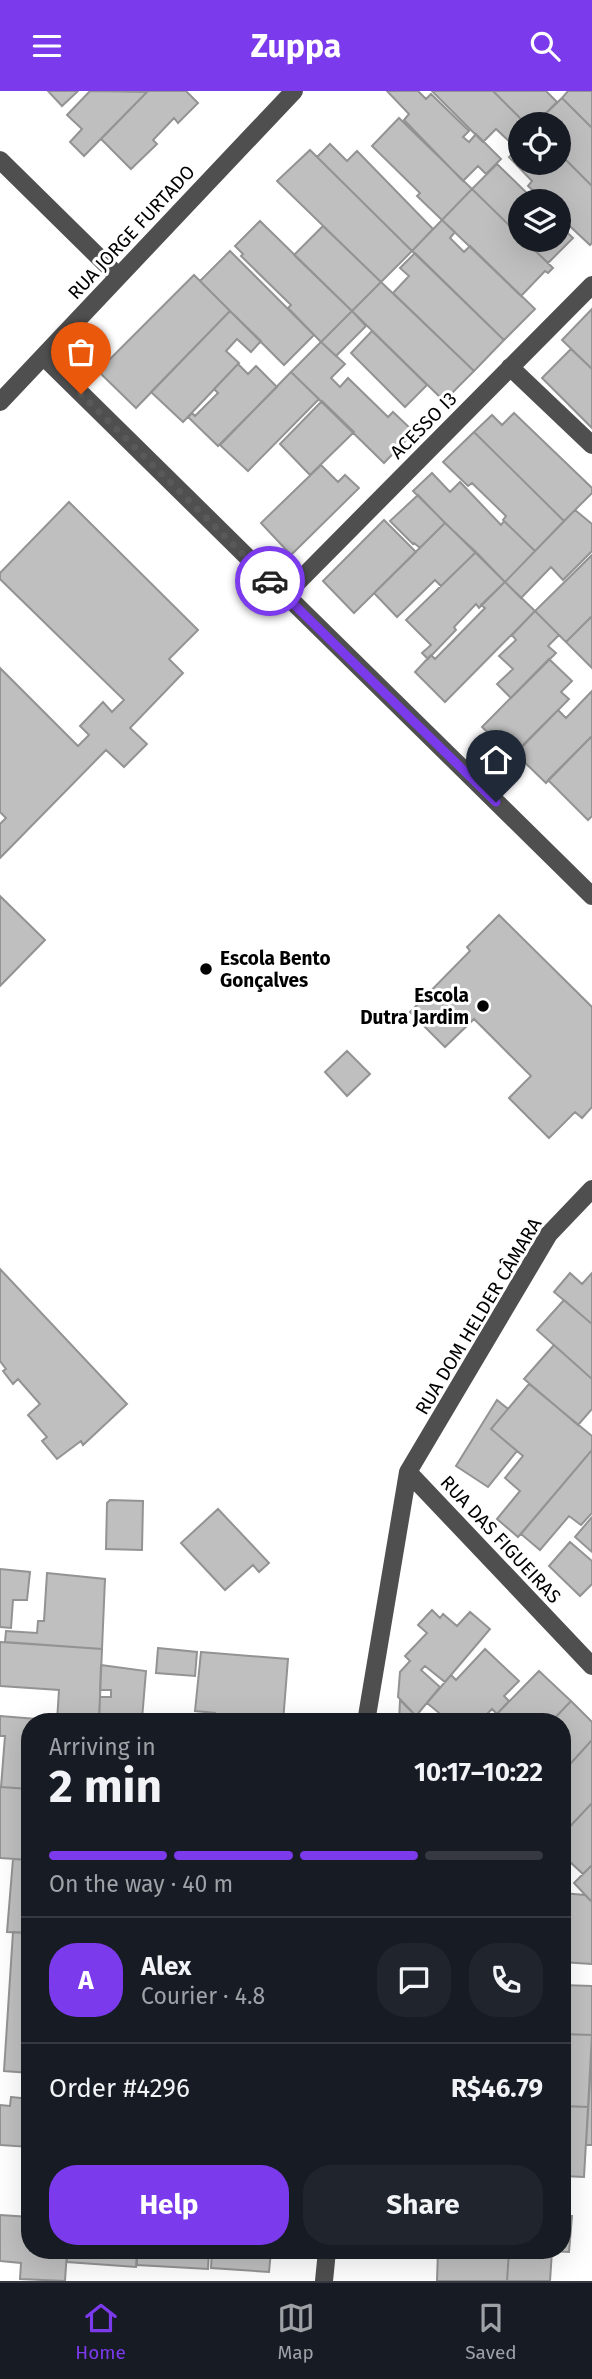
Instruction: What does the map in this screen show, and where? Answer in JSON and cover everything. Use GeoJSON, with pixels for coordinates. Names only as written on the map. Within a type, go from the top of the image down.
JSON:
{"type":"FeatureCollection","features":[{"type":"Feature","properties":{"kind":"street","name":"RUA JORGE FURTADO"},"geometry":{"type":"LineString","coordinates":[[0,402],[294,91]]}},
{"type":"Feature","properties":{"kind":"street"},"geometry":{"type":"LineString","coordinates":[[0,160],[118,276]]}},
{"type":"Feature","properties":{"kind":"street","name":"ACESSO I3"},"geometry":{"type":"LineString","coordinates":[[285,595],[592,285]]}},
{"type":"Feature","properties":{"kind":"street"},"geometry":{"type":"LineString","coordinates":[[44,357],[592,896]]}},
{"type":"Feature","properties":{"kind":"street"},"geometry":{"type":"LineString","coordinates":[[510,367],[592,445]]}},
{"type":"Feature","properties":{"kind":"street","name":"RUA DOM HELDER CÂMARA"},"geometry":{"type":"LineString","coordinates":[[408,1472],[549,1234],[592,1189]]}},
{"type":"Feature","properties":{"kind":"street"},"geometry":{"type":"LineString","coordinates":[[368,1713],[408,1472]]}},
{"type":"Feature","properties":{"kind":"street","name":"RUA DAS FIGUEIRAS"},"geometry":{"type":"LineString","coordinates":[[408,1472],[592,1666]]}},
{"type":"Feature","properties":{"kind":"street"},"geometry":{"type":"LineString","coordinates":[[324,2281],[326,2259]]}},
{"type":"Feature","properties":{"kind":"building"},"geometry":{"type":"Polygon","coordinates":[[[48,91],[78,91],[62,106],[48,91]]]}},
{"type":"Feature","properties":{"kind":"building"},"geometry":{"type":"Polygon","coordinates":[[[90,91],[147,92],[84,156],[70,142],[82,129],[67,115],[90,91]]]}},
{"type":"Feature","properties":{"kind":"building"},"geometry":{"type":"Polygon","coordinates":[[[148,91],[186,91],[198,103],[178,123],[174,118],[153,140],[157,144],[131,169],[101,139],[148,91]]]}},
{"type":"Feature","properties":{"kind":"building"},"geometry":{"type":"Polygon","coordinates":[[[387,91],[418,91],[426,99],[431,94],[469,131],[463,137],[469,142],[476,134],[501,159],[486,174],[478,166],[463,181],[404,120],[409,114],[387,91]]]}},
{"type":"Feature","properties":{"kind":"building"},"geometry":{"type":"Polygon","coordinates":[[[432,91],[493,91],[514,112],[508,112],[508,140],[496,129],[483,142],[432,91]]]}},
{"type":"Feature","properties":{"kind":"building"},"geometry":{"type":"Polygon","coordinates":[[[493,91],[546,91],[557,102],[547,112],[514,112],[493,91]]]}},
{"type":"Feature","properties":{"kind":"building"},"geometry":{"type":"Polygon","coordinates":[[[568,91],[592,91],[592,128],[562,98],[568,91]]]}},
{"type":"Feature","properties":{"kind":"building"},"geometry":{"type":"Polygon","coordinates":[[[562,98],[592,128],[592,186],[571,165],[571,112],[547,112],[562,98]]]}},
{"type":"Feature","properties":{"kind":"building"},"geometry":{"type":"Polygon","coordinates":[[[399,118],[472,189],[442,220],[417,196],[420,193],[372,146],[399,118]]]}},
{"type":"Feature","properties":{"kind":"building"},"geometry":{"type":"Polygon","coordinates":[[[330,144],[347,161],[357,151],[433,229],[412,251],[317,157],[330,144]]]}},
{"type":"Feature","properties":{"kind":"building"},"geometry":{"type":"Polygon","coordinates":[[[310,150],[412,251],[381,282],[277,181],[310,150]]]}},
{"type":"Feature","properties":{"kind":"building"},"geometry":{"type":"Polygon","coordinates":[[[497,164],[523,189],[508,189],[508,224],[472,189],[497,164]]]}},
{"type":"Feature","properties":{"kind":"building"},"geometry":{"type":"Polygon","coordinates":[[[571,165],[592,186],[590,245],[571,227],[571,189],[531,189],[528,186],[532,181],[526,175],[571,175],[571,165]]]}},
{"type":"Feature","properties":{"kind":"building"},"geometry":{"type":"Polygon","coordinates":[[[472,189],[508,224],[508,252],[536,252],[553,268],[548,273],[545,271],[521,296],[442,220],[472,189]]]}},
{"type":"Feature","properties":{"kind":"building"},"geometry":{"type":"Polygon","coordinates":[[[442,220],[455,232],[450,238],[464,252],[470,246],[535,309],[504,340],[412,251],[442,220]]]}},
{"type":"Feature","properties":{"kind":"building"},"geometry":{"type":"Polygon","coordinates":[[[260,221],[352,311],[321,342],[288,308],[291,305],[241,256],[243,254],[235,246],[260,221]]]}},
{"type":"Feature","properties":{"kind":"building"},"geometry":{"type":"Polygon","coordinates":[[[323,226],[381,282],[352,311],[294,255],[323,226]]]}},
{"type":"Feature","properties":{"kind":"building"},"geometry":{"type":"Polygon","coordinates":[[[230,251],[314,335],[284,365],[200,281],[230,251]]]}},
{"type":"Feature","properties":{"kind":"building"},"geometry":{"type":"Polygon","coordinates":[[[537,252],[559,252],[548,263],[537,252]]]}},
{"type":"Feature","properties":{"kind":"building"},"geometry":{"type":"Polygon","coordinates":[[[415,253],[504,340],[474,371],[393,293],[409,276],[400,268],[415,253]]]}},
{"type":"Feature","properties":{"kind":"building"},"geometry":{"type":"Polygon","coordinates":[[[194,275],[230,311],[136,408],[98,371],[194,275]]]}},
{"type":"Feature","properties":{"kind":"building"},"geometry":{"type":"Polygon","coordinates":[[[381,282],[474,371],[444,401],[352,311],[381,282]]]}},
{"type":"Feature","properties":{"kind":"building"},"geometry":{"type":"Polygon","coordinates":[[[592,309],[592,369],[562,340],[592,309]]]}},
{"type":"Feature","properties":{"kind":"building"},"geometry":{"type":"Polygon","coordinates":[[[230,311],[261,341],[251,352],[237,339],[226,351],[239,363],[183,422],[151,392],[230,311]]]}},
{"type":"Feature","properties":{"kind":"building"},"geometry":{"type":"Polygon","coordinates":[[[352,311],[366,326],[336,356],[321,342],[352,311]]]}},
{"type":"Feature","properties":{"kind":"building"},"geometry":{"type":"Polygon","coordinates":[[[372,331],[427,385],[405,407],[351,353],[372,331]]]}},
{"type":"Feature","properties":{"kind":"building"},"geometry":{"type":"Polygon","coordinates":[[[321,342],[345,364],[331,378],[340,387],[348,378],[388,417],[393,412],[414,432],[384,463],[291,372],[321,342]]]}},
{"type":"Feature","properties":{"kind":"building"},"geometry":{"type":"Polygon","coordinates":[[[571,349],[592,369],[592,428],[542,378],[571,349]]]}},
{"type":"Feature","properties":{"kind":"building"},"geometry":{"type":"Polygon","coordinates":[[[238,364],[248,374],[256,366],[277,387],[218,446],[188,417],[192,413],[195,416],[218,393],[214,389],[238,364]]]}},
{"type":"Feature","properties":{"kind":"building"},"geometry":{"type":"Polygon","coordinates":[[[291,372],[319,399],[248,471],[220,445],[291,372]]]}},
{"type":"Feature","properties":{"kind":"building"},"geometry":{"type":"Polygon","coordinates":[[[322,401],[354,432],[310,475],[280,444],[322,401]]]}},
{"type":"Feature","properties":{"kind":"building"},"geometry":{"type":"Polygon","coordinates":[[[514,413],[592,488],[592,493],[564,521],[474,432],[492,415],[502,425],[514,413]]]}},
{"type":"Feature","properties":{"kind":"building"},"geometry":{"type":"Polygon","coordinates":[[[474,432],[564,521],[535,551],[503,520],[506,516],[472,483],[468,486],[443,462],[474,432]]]}},
{"type":"Feature","properties":{"kind":"building"},"geometry":{"type":"Polygon","coordinates":[[[321,465],[338,482],[345,475],[359,488],[291,555],[261,523],[321,465]]]}},
{"type":"Feature","properties":{"kind":"building"},"geometry":{"type":"Polygon","coordinates":[[[432,473],[450,492],[460,482],[501,525],[504,521],[535,551],[505,582],[413,491],[432,473]]]}},
{"type":"Feature","properties":{"kind":"building"},"geometry":{"type":"Polygon","coordinates":[[[418,495],[445,523],[420,548],[390,521],[418,495]]]}},
{"type":"Feature","properties":{"kind":"building"},"geometry":{"type":"Polygon","coordinates":[[[69,502],[198,630],[169,659],[183,673],[130,728],[147,744],[124,767],[106,750],[0,858],[0,824],[6,818],[0,812],[0,668],[78,746],[89,735],[80,726],[103,702],[112,712],[124,700],[0,579],[0,573],[69,502]]]}},
{"type":"Feature","properties":{"kind":"building"},"geometry":{"type":"Polygon","coordinates":[[[575,510],[592,524],[592,551],[563,580],[551,567],[521,598],[505,582],[575,510]]]}},
{"type":"Feature","properties":{"kind":"building"},"geometry":{"type":"Polygon","coordinates":[[[384,520],[416,552],[354,613],[323,581],[384,520]]]}},
{"type":"Feature","properties":{"kind":"building"},"geometry":{"type":"Polygon","coordinates":[[[445,523],[476,552],[441,586],[435,580],[397,617],[374,593],[445,523]]]}},
{"type":"Feature","properties":{"kind":"building"},"geometry":{"type":"Polygon","coordinates":[[[476,552],[505,582],[479,608],[476,604],[428,659],[422,653],[431,645],[406,620],[476,552]]]}},
{"type":"Feature","properties":{"kind":"building"},"geometry":{"type":"Polygon","coordinates":[[[592,555],[592,616],[566,642],[535,611],[592,555]]]}},
{"type":"Feature","properties":{"kind":"building"},"geometry":{"type":"Polygon","coordinates":[[[505,582],[535,611],[445,702],[415,672],[431,655],[435,659],[485,608],[481,605],[505,582]]]}},
{"type":"Feature","properties":{"kind":"building"},"geometry":{"type":"Polygon","coordinates":[[[535,611],[559,635],[548,646],[556,653],[511,698],[497,684],[513,669],[499,656],[516,640],[512,635],[535,611]]]}},
{"type":"Feature","properties":{"kind":"building"},"geometry":{"type":"Polygon","coordinates":[[[592,616],[592,668],[566,642],[592,616]]]}},
{"type":"Feature","properties":{"kind":"building"},"geometry":{"type":"Polygon","coordinates":[[[549,659],[572,681],[561,692],[569,699],[513,756],[482,727],[549,659]]]}},
{"type":"Feature","properties":{"kind":"building"},"geometry":{"type":"Polygon","coordinates":[[[592,691],[592,736],[546,783],[515,753],[558,710],[566,718],[592,691]]]}},
{"type":"Feature","properties":{"kind":"building"},"geometry":{"type":"Polygon","coordinates":[[[592,736],[592,816],[588,820],[548,780],[592,736]]]}},
{"type":"Feature","properties":{"kind":"building"},"geometry":{"type":"Polygon","coordinates":[[[0,896],[45,940],[0,986],[0,896]]]}},
{"type":"Feature","properties":{"kind":"building"},"geometry":{"type":"Polygon","coordinates":[[[499,915],[592,1007],[592,1107],[582,1118],[575,1112],[549,1138],[509,1098],[531,1076],[474,1019],[445,1047],[410,1012],[470,951],[467,947],[499,915]]]}},
{"type":"Feature","properties":{"kind":"building"},"geometry":{"type":"Polygon","coordinates":[[[347,1051],[370,1074],[347,1096],[325,1072],[347,1051]]]}},
{"type":"Feature","properties":{"kind":"building"},"geometry":{"type":"Polygon","coordinates":[[[0,1269],[127,1404],[83,1445],[81,1441],[57,1459],[42,1441],[47,1437],[28,1415],[40,1404],[18,1379],[13,1384],[3,1371],[6,1369],[0,1361],[0,1269]]]}},
{"type":"Feature","properties":{"kind":"building"},"geometry":{"type":"Polygon","coordinates":[[[570,1273],[582,1284],[592,1273],[592,1324],[554,1292],[570,1273]]]}},
{"type":"Feature","properties":{"kind":"building"},"geometry":{"type":"Polygon","coordinates":[[[564,1300],[592,1324],[592,1379],[537,1330],[564,1300]]]}},
{"type":"Feature","properties":{"kind":"building"},"geometry":{"type":"Polygon","coordinates":[[[554,1345],[592,1379],[592,1409],[578,1425],[524,1379],[554,1345]]]}},
{"type":"Feature","properties":{"kind":"building"},"geometry":{"type":"Polygon","coordinates":[[[529,1384],[592,1436],[592,1450],[518,1537],[497,1519],[520,1491],[505,1478],[523,1456],[491,1429],[529,1384]]]}},
{"type":"Feature","properties":{"kind":"building"},"geometry":{"type":"Polygon","coordinates":[[[497,1400],[508,1409],[491,1429],[517,1451],[488,1487],[456,1466],[497,1400]]]}},
{"type":"Feature","properties":{"kind":"building"},"geometry":{"type":"Polygon","coordinates":[[[592,1450],[592,1513],[581,1525],[569,1516],[540,1550],[521,1534],[592,1450]]]}},
{"type":"Feature","properties":{"kind":"building"},"geometry":{"type":"Polygon","coordinates":[[[110,1500],[143,1501],[142,1550],[106,1549],[107,1503],[110,1500]]]}},
{"type":"Feature","properties":{"kind":"building"},"geometry":{"type":"Polygon","coordinates":[[[218,1509],[269,1563],[259,1572],[253,1565],[225,1590],[181,1543],[218,1509]]]}},
{"type":"Feature","properties":{"kind":"building"},"geometry":{"type":"Polygon","coordinates":[[[592,1517],[592,1552],[575,1537],[592,1517]]]}},
{"type":"Feature","properties":{"kind":"building"},"geometry":{"type":"Polygon","coordinates":[[[570,1542],[592,1561],[592,1584],[580,1596],[549,1566],[570,1542]]]}},
{"type":"Feature","properties":{"kind":"building"},"geometry":{"type":"Polygon","coordinates":[[[0,1569],[30,1572],[27,1600],[13,1600],[11,1628],[0,1627],[0,1569]]]}},
{"type":"Feature","properties":{"kind":"building"},"geometry":{"type":"Polygon","coordinates":[[[47,1573],[105,1579],[102,1649],[5,1642],[6,1631],[37,1633],[38,1621],[44,1621],[47,1573]]]}},
{"type":"Feature","properties":{"kind":"building"},"geometry":{"type":"Polygon","coordinates":[[[432,1610],[440,1618],[443,1614],[457,1626],[470,1612],[490,1629],[445,1682],[425,1666],[421,1670],[440,1687],[418,1713],[413,1713],[398,1697],[400,1672],[410,1661],[405,1656],[427,1633],[418,1625],[432,1610]]]}},
{"type":"Feature","properties":{"kind":"building"},"geometry":{"type":"Polygon","coordinates":[[[0,1642],[102,1649],[99,1713],[58,1713],[59,1690],[0,1686],[0,1642]]]}},
{"type":"Feature","properties":{"kind":"building"},"geometry":{"type":"Polygon","coordinates":[[[158,1648],[197,1652],[195,1676],[156,1673],[158,1648]]]}},
{"type":"Feature","properties":{"kind":"building"},"geometry":{"type":"Polygon","coordinates":[[[485,1649],[519,1681],[504,1696],[509,1701],[498,1713],[492,1709],[488,1713],[439,1713],[427,1703],[451,1675],[456,1680],[485,1649]]]}},
{"type":"Feature","properties":{"kind":"building"},"geometry":{"type":"Polygon","coordinates":[[[201,1652],[288,1659],[284,1713],[195,1711],[201,1652]]]}},
{"type":"Feature","properties":{"kind":"building"},"geometry":{"type":"Polygon","coordinates":[[[101,1665],[146,1671],[142,1713],[99,1713],[100,1697],[111,1697],[111,1690],[100,1690],[101,1665]]]}},
{"type":"Feature","properties":{"kind":"building"},"geometry":{"type":"Polygon","coordinates":[[[539,1671],[571,1701],[560,1713],[498,1713],[539,1671]]]}},
{"type":"Feature","properties":{"kind":"building"},"geometry":{"type":"Polygon","coordinates":[[[400,1700],[413,1713],[399,1713],[400,1700]]]}},
{"type":"Feature","properties":{"kind":"building"},"geometry":{"type":"Polygon","coordinates":[[[571,1701],[592,1722],[592,1740],[571,1763],[571,1713],[560,1713],[571,1701]]]}},
{"type":"Feature","properties":{"kind":"building"},"geometry":{"type":"Polygon","coordinates":[[[0,1716],[21,1718],[21,1788],[1,1787],[5,1736],[0,1736],[0,1716]]]}},
{"type":"Feature","properties":{"kind":"building"},"geometry":{"type":"Polygon","coordinates":[[[592,1740],[592,1803],[571,1825],[571,1763],[592,1740]]]}},
{"type":"Feature","properties":{"kind":"building"},"geometry":{"type":"Polygon","coordinates":[[[0,1787],[21,1788],[21,1859],[0,1858],[0,1787]]]}},
{"type":"Feature","properties":{"kind":"building"},"geometry":{"type":"Polygon","coordinates":[[[592,1803],[592,1865],[583,1874],[571,1863],[571,1825],[592,1803]]]}},
{"type":"Feature","properties":{"kind":"building"},"geometry":{"type":"Polygon","coordinates":[[[13,1859],[21,1859],[21,1933],[7,1932],[13,1859]]]}},
{"type":"Feature","properties":{"kind":"building"},"geometry":{"type":"Polygon","coordinates":[[[592,1865],[592,1902],[574,1883],[592,1865]]]}},
{"type":"Feature","properties":{"kind":"building"},"geometry":{"type":"Polygon","coordinates":[[[571,1894],[585,1895],[592,1902],[592,1964],[571,1963],[571,1894]]]}},
{"type":"Feature","properties":{"kind":"building"},"geometry":{"type":"Polygon","coordinates":[[[13,1932],[21,1932],[21,2072],[4,2071],[13,1932]]]}},
{"type":"Feature","properties":{"kind":"building"},"geometry":{"type":"Polygon","coordinates":[[[571,1985],[592,1986],[592,2035],[571,2034],[571,1985]]]}},
{"type":"Feature","properties":{"kind":"building"},"geometry":{"type":"Polygon","coordinates":[[[571,2034],[592,2035],[588,2107],[571,2106],[571,2034]]]}},
{"type":"Feature","properties":{"kind":"building"},"geometry":{"type":"Polygon","coordinates":[[[592,2047],[592,2145],[586,2145],[592,2047]]]}},
{"type":"Feature","properties":{"kind":"building"},"geometry":{"type":"Polygon","coordinates":[[[11,2097],[21,2098],[21,2146],[0,2145],[0,2105],[10,2106],[11,2097]]]}},
{"type":"Feature","properties":{"kind":"building"},"geometry":{"type":"Polygon","coordinates":[[[571,2106],[588,2107],[584,2177],[571,2176],[571,2106]]]}},
{"type":"Feature","properties":{"kind":"building"},"geometry":{"type":"Polygon","coordinates":[[[0,2215],[21,2216],[21,2259],[66,2259],[65,2281],[20,2279],[21,2263],[0,2261],[0,2215]]]}},
{"type":"Feature","properties":{"kind":"building"},"geometry":{"type":"Polygon","coordinates":[[[67,2259],[136,2259],[136,2267],[67,2262],[67,2259]]]}},
{"type":"Feature","properties":{"kind":"building"},"geometry":{"type":"Polygon","coordinates":[[[137,2259],[209,2259],[208,2269],[137,2265],[137,2259]]]}},
{"type":"Feature","properties":{"kind":"building"},"geometry":{"type":"Polygon","coordinates":[[[212,2259],[270,2259],[269,2272],[211,2268],[212,2259]]]}},
{"type":"Feature","properties":{"kind":"building"},"geometry":{"type":"Polygon","coordinates":[[[438,2259],[508,2259],[507,2281],[437,2281],[438,2259]]]}},
{"type":"Feature","properties":{"kind":"building"},"geometry":{"type":"Polygon","coordinates":[[[508,2259],[551,2259],[550,2281],[507,2281],[508,2259]]]}},
{"type":"Feature","properties":{"kind":"way so far"},"geometry":{"type":"LineString","coordinates":[[81,394],[270,581]]}},
{"type":"Feature","properties":{"kind":"place","name":"Escola Bento Gonçalves"},"geometry":{"type":"Point","coordinates":[206,969]}},
{"type":"Feature","properties":{"kind":"place","name":"Escola Dutra Jardim"},"geometry":{"type":"Point","coordinates":[483,1006]}},
{"type":"Feature","properties":{"kind":"route"},"geometry":{"type":"LineString","coordinates":[[270,581],[496,802]]}}]}
